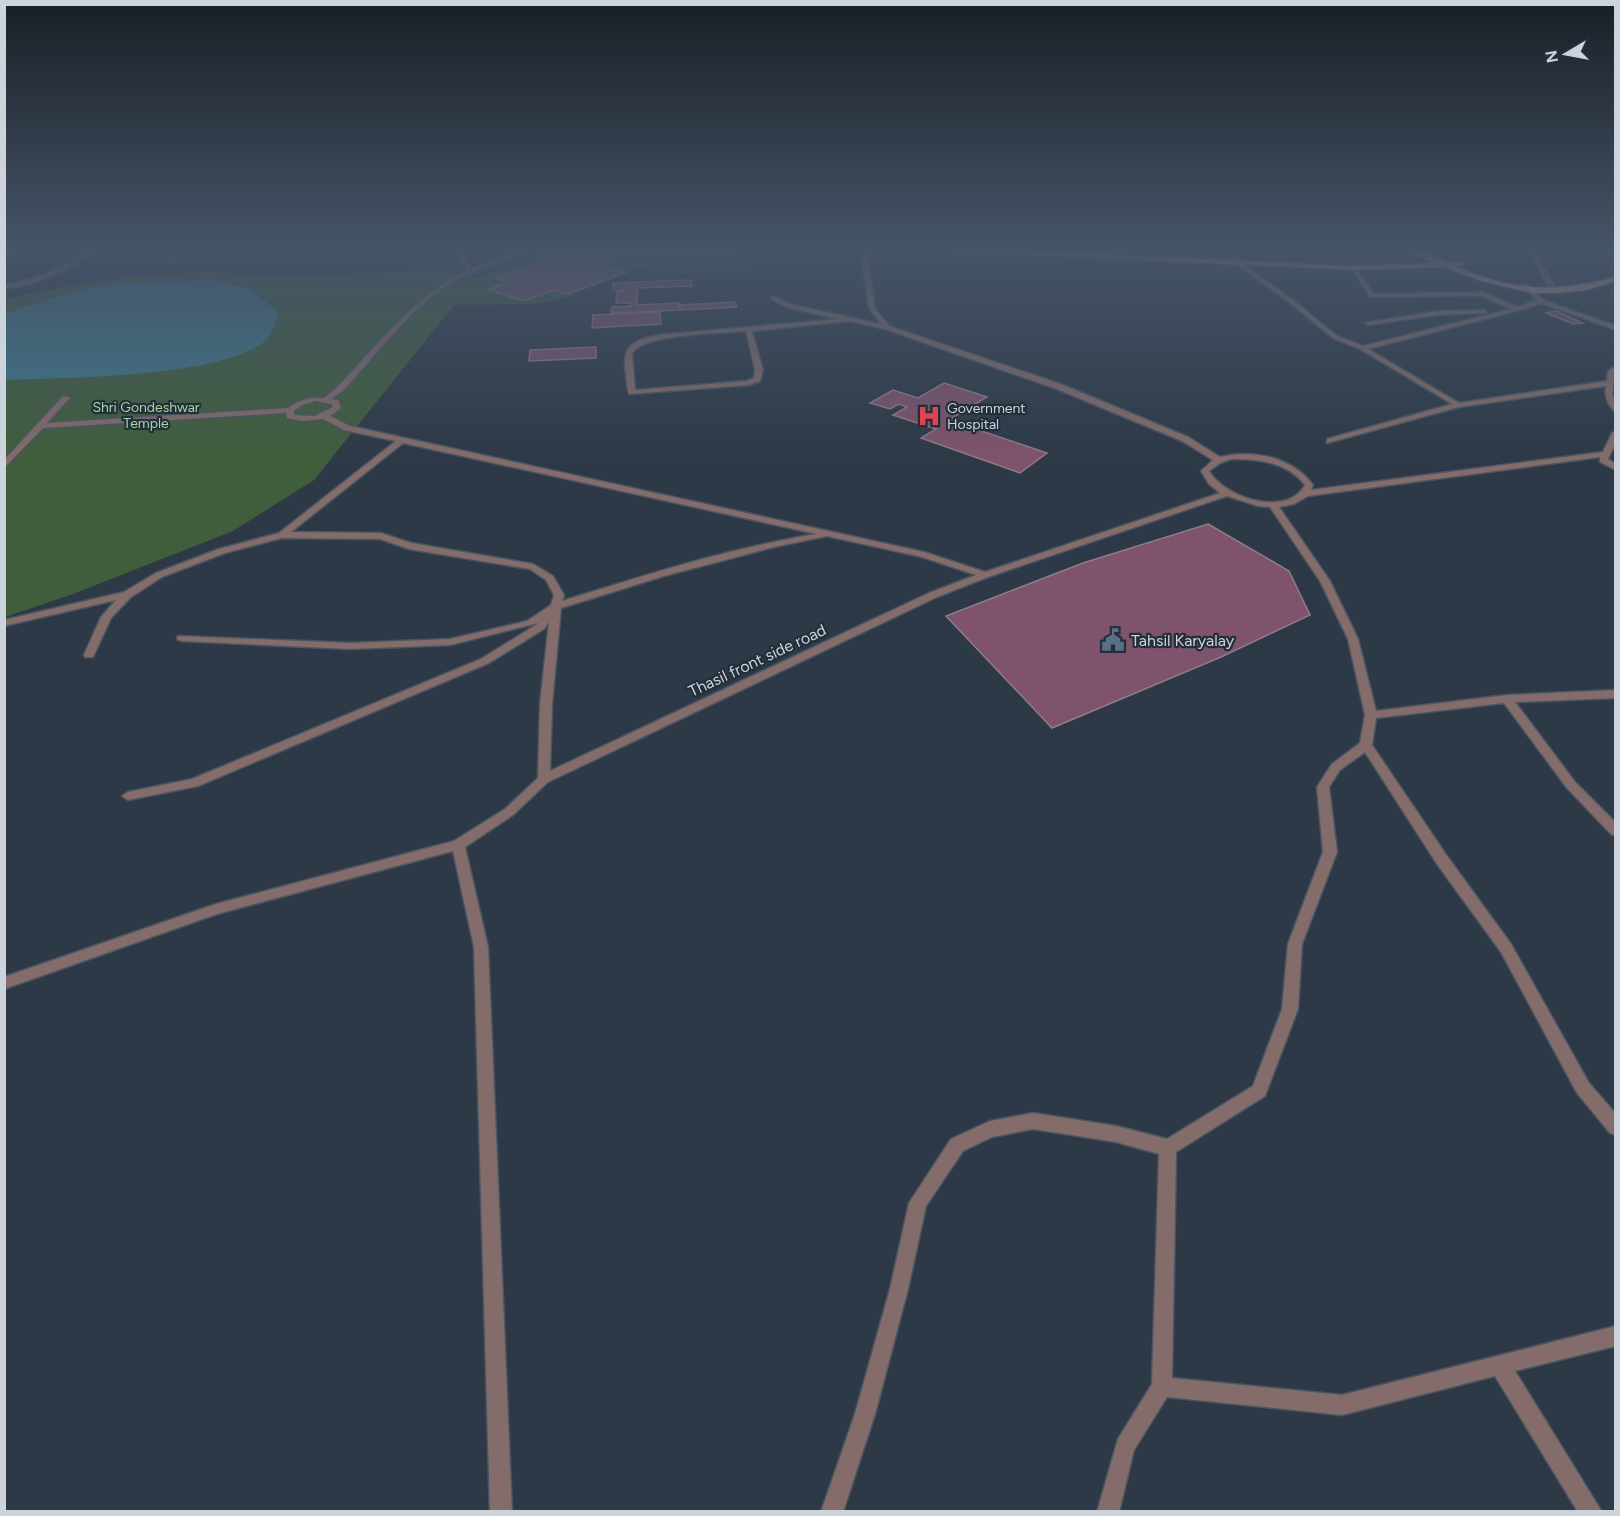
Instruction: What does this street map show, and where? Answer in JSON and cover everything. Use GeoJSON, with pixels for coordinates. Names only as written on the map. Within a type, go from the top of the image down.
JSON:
{"type":"FeatureCollection","features":[{"type":"Feature","properties":{"kind":"street"},"geometry":{"type":"LineString","coordinates":[[327,399],[340,389],[408,318]]}},
{"type":"Feature","properties":{"kind":"street"},"geometry":{"type":"LineString","coordinates":[[838,318],[887,327],[1060,387],[1185,439],[1219,460]]}},
{"type":"Feature","properties":{"kind":"street"},"geometry":{"type":"LineString","coordinates":[[880,318],[887,327]]}},
{"type":"Feature","properties":{"kind":"street"},"geometry":{"type":"LineString","coordinates":[[1311,318],[1335,337],[1362,348],[1458,405]]}},
{"type":"Feature","properties":{"kind":"street"},"geometry":{"type":"LineString","coordinates":[[1368,323],[1405,318]]}},
{"type":"Feature","properties":{"kind":"street"},"geometry":{"type":"LineString","coordinates":[[1362,348],[1479,318]]}},
{"type":"Feature","properties":{"kind":"street"},"geometry":{"type":"LineString","coordinates":[[1588,318],[1616,328]]}},
{"type":"Feature","properties":{"kind":"street"},"geometry":{"type":"LineString","coordinates":[[749,331],[759,370],[757,379],[749,383],[632,392],[627,354],[640,340],[659,336],[749,331],[848,320]]}},
{"type":"Feature","properties":{"kind":"street"},"geometry":{"type":"LineString","coordinates":[[1616,369],[1612,371],[1608,394],[1616,410]]}},
{"type":"Feature","properties":{"kind":"street"},"geometry":{"type":"LineString","coordinates":[[1330,441],[1458,405],[1610,383]]}},
{"type":"Feature","properties":{"kind":"street"},"geometry":{"type":"LineString","coordinates":[[4,466],[66,398]]}},
{"type":"Feature","properties":{"kind":"street"},"geometry":{"type":"LineString","coordinates":[[40,426],[290,410],[306,401],[327,399],[335,402],[337,408],[324,416],[300,419],[290,416],[290,410]]}},
{"type":"Feature","properties":{"kind":"street"},"geometry":{"type":"LineString","coordinates":[[324,416],[347,428],[924,555],[985,575]]}},
{"type":"Feature","properties":{"kind":"street"},"geometry":{"type":"LineString","coordinates":[[1615,434],[1603,460],[1616,468]]}},
{"type":"Feature","properties":{"kind":"street"},"geometry":{"type":"LineString","coordinates":[[282,536],[402,440]]}},
{"type":"Feature","properties":{"kind":"street"},"geometry":{"type":"LineString","coordinates":[[1308,493],[1309,485],[1304,477],[1281,463],[1248,457],[1219,460],[1205,471],[1207,479],[1225,494],[1256,503],[1273,504],[1301,499],[1308,493],[1606,454]]}},
{"type":"Feature","properties":{"kind":"street","name":"Thasil front side road"},"geometry":{"type":"LineString","coordinates":[[4,983],[216,909],[458,845],[509,812],[544,779],[933,595],[985,575],[1225,494]]}},
{"type":"Feature","properties":{"kind":"street"},"geometry":{"type":"LineString","coordinates":[[1273,504],[1325,581],[1353,639],[1371,715],[1366,745],[1442,860],[1506,948],[1584,1088],[1616,1127]]}},
{"type":"Feature","properties":{"kind":"street"},"geometry":{"type":"LineString","coordinates":[[182,638],[351,646],[450,642],[531,623],[556,606],[661,574],[773,544],[831,534]]}},
{"type":"Feature","properties":{"kind":"street"},"geometry":{"type":"LineString","coordinates":[[89,655],[106,617],[127,595],[159,574],[222,551],[282,536],[381,536],[409,546],[533,567],[550,578],[559,595],[546,704],[544,779]]}},
{"type":"Feature","properties":{"kind":"street"},"geometry":{"type":"LineString","coordinates":[[4,623],[127,595]]}},
{"type":"Feature","properties":{"kind":"street"},"geometry":{"type":"LineString","coordinates":[[128,796],[194,783],[485,661],[540,627],[556,606]]}},
{"type":"Feature","properties":{"kind":"street"},"geometry":{"type":"LineString","coordinates":[[1371,715],[1507,699],[1616,694]]}},
{"type":"Feature","properties":{"kind":"street"},"geometry":{"type":"LineString","coordinates":[[1507,699],[1570,785],[1616,831]]}},
{"type":"Feature","properties":{"kind":"street"},"geometry":{"type":"LineString","coordinates":[[832,1512],[865,1414],[918,1203],[957,1144],[990,1129],[1034,1121],[1116,1134],[1168,1148],[1259,1092],[1290,1009],[1295,944],[1330,852],[1323,787],[1336,767],[1366,745]]}},
{"type":"Feature","properties":{"kind":"street"},"geometry":{"type":"LineString","coordinates":[[458,845],[481,947],[501,1512]]}},
{"type":"Feature","properties":{"kind":"street"},"geometry":{"type":"LineString","coordinates":[[1108,1512],[1125,1446],[1162,1387],[1168,1148]]}},
{"type":"Feature","properties":{"kind":"street"},"geometry":{"type":"LineString","coordinates":[[1162,1387],[1342,1405],[1616,1336]]}},
{"type":"Feature","properties":{"kind":"street"},"geometry":{"type":"LineString","coordinates":[[1500,1366],[1590,1512]]}},
{"type":"Feature","properties":{"kind":"green space","name":"Shri Gondeshwar Temple"},"geometry":{"type":"Polygon","coordinates":[[[4,318],[444,318],[314,480],[233,531],[73,594],[5,617],[4,318]]]}},
{"type":"Feature","properties":{"kind":"water"},"geometry":{"type":"Polygon","coordinates":[[[5,318],[277,318],[265,341],[243,353],[214,362],[140,374],[5,380],[5,318]]]}},
{"type":"Feature","properties":{"kind":"building"},"geometry":{"type":"Polygon","coordinates":[[[593,318],[660,318],[661,324],[592,328],[593,318]]]}},
{"type":"Feature","properties":{"kind":"building"},"geometry":{"type":"Polygon","coordinates":[[[1558,318],[1571,318],[1583,323],[1573,324],[1558,318]]]}},
{"type":"Feature","properties":{"kind":"building"},"geometry":{"type":"Polygon","coordinates":[[[596,347],[596,358],[529,361],[530,350],[596,347]]]}},
{"type":"Feature","properties":{"kind":"building"},"geometry":{"type":"Polygon","coordinates":[[[944,383],[987,397],[949,420],[1047,453],[1020,473],[921,438],[936,429],[893,415],[907,407],[899,404],[890,409],[870,403],[893,390],[918,398],[944,383]]]}},
{"type":"Feature","properties":{"kind":"building","name":"Tahsil Karyalay"},"geometry":{"type":"Polygon","coordinates":[[[1208,524],[1289,571],[1310,615],[1221,657],[1052,728],[946,616],[1083,563],[1208,524]]]}},
{"type":"Feature","properties":{"kind":"place","name":"Government Hospital"},"geometry":{"type":"Point","coordinates":[929,416]}},
{"type":"Feature","properties":{"kind":"place","name":"Tahsil Karyalay"},"geometry":{"type":"Point","coordinates":[1113,640]}}]}
